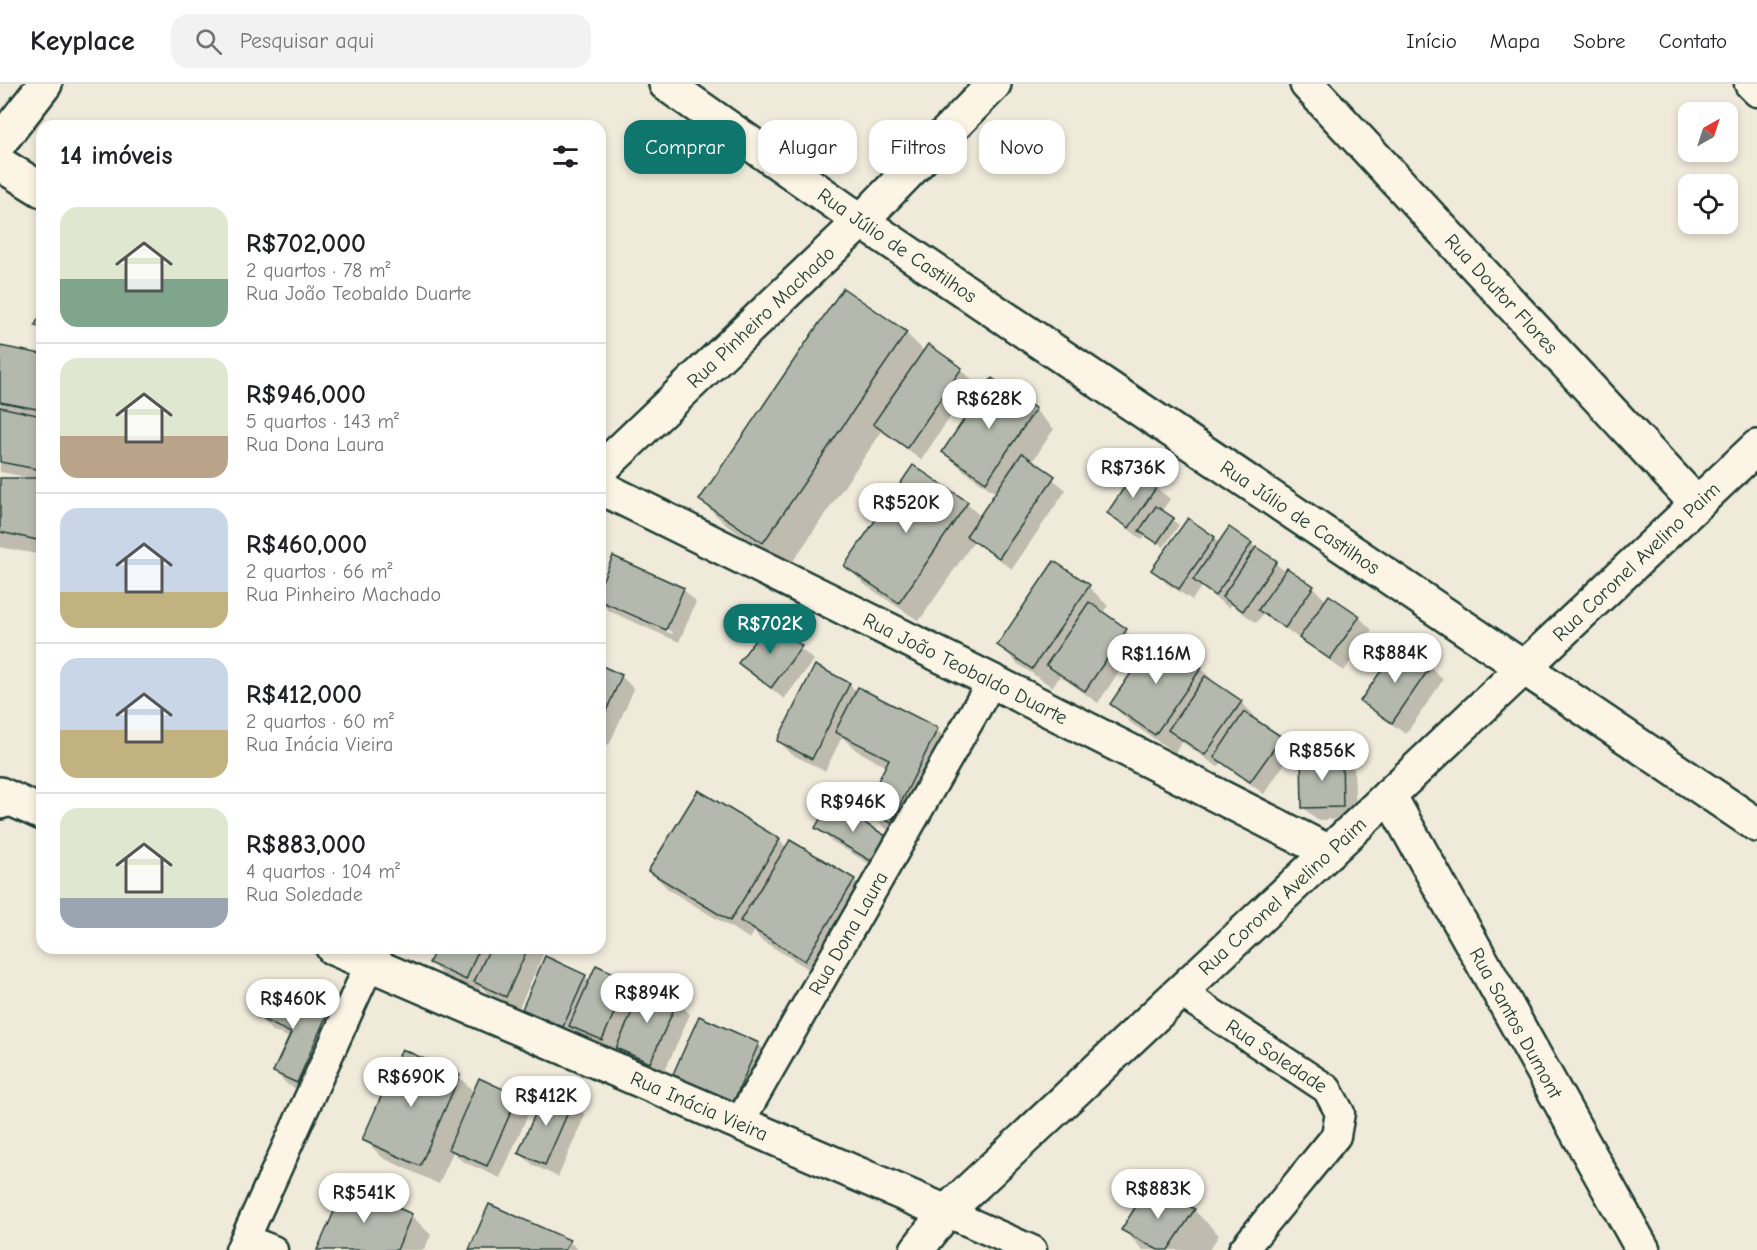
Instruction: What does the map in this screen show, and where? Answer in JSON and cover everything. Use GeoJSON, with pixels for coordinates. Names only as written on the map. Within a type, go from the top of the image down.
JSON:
{"type":"FeatureCollection","features":[{"type":"Feature","properties":{"kind":"main road"},"geometry":{"type":"LineString","coordinates":[[0,142],[45,84]]}},
{"type":"Feature","properties":{"kind":"main road","name":"Rua Júlio de Castilhos"},"geometry":{"type":"LineString","coordinates":[[666,84],[861,221],[1526,667],[1757,825]]}},
{"type":"Feature","properties":{"kind":"main road","name":"Rua Pinheiro Machado"},"geometry":{"type":"LineString","coordinates":[[606,464],[861,221],[994,84]]}},
{"type":"Feature","properties":{"kind":"main road","name":"Rua Doutor Flores"},"geometry":{"type":"LineString","coordinates":[[1307,84],[1697,504]]}},
{"type":"Feature","properties":{"kind":"main road"},"geometry":{"type":"LineString","coordinates":[[0,164],[36,186]]}},
{"type":"Feature","properties":{"kind":"main road","name":"Rua Coronel Avelino Paim"},"geometry":{"type":"LineString","coordinates":[[917,1250],[946,1212],[1755,451]]}},
{"type":"Feature","properties":{"kind":"main road","name":"Rua João Teobaldo Duarte"},"geometry":{"type":"LineString","coordinates":[[606,490],[992,681],[1329,852]]}},
{"type":"Feature","properties":{"kind":"main road","name":"Rua Santos Dumont"},"geometry":{"type":"LineString","coordinates":[[1389,795],[1643,1250]]}},
{"type":"Feature","properties":{"kind":"main road"},"geometry":{"type":"LineString","coordinates":[[3,798],[36,811]]}},
{"type":"Feature","properties":{"kind":"main road","name":"Rua Inácia Vieira"},"geometry":{"type":"LineString","coordinates":[[373,957],[739,1123],[946,1212]]}},
{"type":"Feature","properties":{"kind":"street"},"geometry":{"type":"LineString","coordinates":[[1749,84],[1757,92]]}},
{"type":"Feature","properties":{"kind":"street","name":"Rua Dona Laura"},"geometry":{"type":"LineString","coordinates":[[739,1123],[992,681]]}},
{"type":"Feature","properties":{"kind":"street"},"geometry":{"type":"LineString","coordinates":[[273,1250],[242,1244],[373,957]]}},
{"type":"Feature","properties":{"kind":"street","name":"Rua Soledade"},"geometry":{"type":"LineString","coordinates":[[1180,992],[1328,1089],[1340,1113],[1336,1136],[1243,1250]]}},
{"type":"Feature","properties":{"kind":"street","name":"Rua Inácia Vieira"},"geometry":{"type":"LineString","coordinates":[[946,1212],[1032,1250]]}},
{"type":"Feature","properties":{"kind":"building"},"geometry":{"type":"Polygon","coordinates":[[[843,288],[907,332],[763,543],[699,500],[843,288]]]}},
{"type":"Feature","properties":{"kind":"building"},"geometry":{"type":"Polygon","coordinates":[[[928,344],[962,368],[907,448],[873,424],[928,344]]]}},
{"type":"Feature","properties":{"kind":"building"},"geometry":{"type":"Polygon","coordinates":[[[0,346],[36,353],[36,409],[0,402],[0,346]]]}},
{"type":"Feature","properties":{"kind":"building"},"geometry":{"type":"Polygon","coordinates":[[[992,378],[1036,409],[986,482],[942,452],[992,378]]]}},
{"type":"Feature","properties":{"kind":"building"},"geometry":{"type":"Polygon","coordinates":[[[0,407],[36,415],[36,469],[0,462],[0,407]]]}},
{"type":"Feature","properties":{"kind":"building"},"geometry":{"type":"Polygon","coordinates":[[[1022,453],[1055,476],[999,558],[966,536],[1022,453]]]}},
{"type":"Feature","properties":{"kind":"building"},"geometry":{"type":"Polygon","coordinates":[[[913,465],[968,502],[899,603],[844,566],[913,465]]]}},
{"type":"Feature","properties":{"kind":"building"},"geometry":{"type":"Polygon","coordinates":[[[1136,470],[1158,485],[1129,528],[1107,513],[1136,470]]]}},
{"type":"Feature","properties":{"kind":"building"},"geometry":{"type":"Polygon","coordinates":[[[0,478],[36,478],[36,540],[0,532],[0,478]]]}},
{"type":"Feature","properties":{"kind":"building"},"geometry":{"type":"Polygon","coordinates":[[[1156,506],[1174,518],[1157,543],[1139,531],[1156,506]]]}},
{"type":"Feature","properties":{"kind":"building"},"geometry":{"type":"Polygon","coordinates":[[[1188,518],[1215,537],[1179,589],[1151,570],[1188,518]]]}},
{"type":"Feature","properties":{"kind":"building"},"geometry":{"type":"Polygon","coordinates":[[[1229,527],[1252,543],[1215,596],[1193,580],[1229,527]]]}},
{"type":"Feature","properties":{"kind":"building"},"geometry":{"type":"Polygon","coordinates":[[[1256,547],[1277,561],[1243,611],[1222,597],[1256,547]]]}},
{"type":"Feature","properties":{"kind":"building"},"geometry":{"type":"Polygon","coordinates":[[[613,556],[684,588],[666,630],[606,604],[606,572],[613,556]]]}},
{"type":"Feature","properties":{"kind":"building"},"geometry":{"type":"Polygon","coordinates":[[[1054,561],[1090,585],[1032,669],[997,645],[1054,561]]]}},
{"type":"Feature","properties":{"kind":"building"},"geometry":{"type":"Polygon","coordinates":[[[1287,568],[1314,586],[1285,628],[1258,610],[1287,568]]]}},
{"type":"Feature","properties":{"kind":"building"},"geometry":{"type":"Polygon","coordinates":[[[1329,595],[1360,616],[1330,659],[1299,638],[1329,595]]]}},
{"type":"Feature","properties":{"kind":"building"},"geometry":{"type":"Polygon","coordinates":[[[1089,602],[1127,629],[1085,691],[1046,665],[1089,602]]]}},
{"type":"Feature","properties":{"kind":"building"},"geometry":{"type":"Polygon","coordinates":[[[769,621],[802,646],[771,688],[738,663],[769,621]]]}},
{"type":"Feature","properties":{"kind":"building"},"geometry":{"type":"Polygon","coordinates":[[[1156,636],[1202,667],[1155,735],[1110,704],[1156,636]]]}},
{"type":"Feature","properties":{"kind":"building"},"geometry":{"type":"Polygon","coordinates":[[[1399,645],[1431,666],[1392,723],[1360,701],[1399,645]]]}},
{"type":"Feature","properties":{"kind":"building"},"geometry":{"type":"Polygon","coordinates":[[[815,665],[850,683],[812,759],[777,741],[815,665]]]}},
{"type":"Feature","properties":{"kind":"building"},"geometry":{"type":"Polygon","coordinates":[[[606,668],[622,675],[606,711],[606,668]]]}},
{"type":"Feature","properties":{"kind":"building"},"geometry":{"type":"Polygon","coordinates":[[[1205,676],[1242,701],[1205,755],[1168,730],[1205,676]]]}},
{"type":"Feature","properties":{"kind":"building"},"geometry":{"type":"Polygon","coordinates":[[[858,687],[938,728],[891,823],[864,809],[889,759],[835,732],[858,687]]]}},
{"type":"Feature","properties":{"kind":"building"},"geometry":{"type":"Polygon","coordinates":[[[1244,712],[1282,737],[1250,782],[1214,757],[1244,712]]]}},
{"type":"Feature","properties":{"kind":"building"},"geometry":{"type":"Polygon","coordinates":[[[1342,755],[1343,807],[1302,808],[1301,756],[1342,755]]]}},
{"type":"Feature","properties":{"kind":"building"},"geometry":{"type":"Polygon","coordinates":[[[698,790],[780,839],[730,921],[648,871],[698,790]]]}},
{"type":"Feature","properties":{"kind":"building"},"geometry":{"type":"Polygon","coordinates":[[[830,802],[891,839],[876,864],[815,828],[830,802]]]}},
{"type":"Feature","properties":{"kind":"building"},"geometry":{"type":"Polygon","coordinates":[[[790,840],[855,879],[805,961],[740,921],[790,840]]]}},
{"type":"Feature","properties":{"kind":"building"},"geometry":{"type":"Polygon","coordinates":[[[433,954],[477,954],[466,980],[429,963],[433,954]]]}},
{"type":"Feature","properties":{"kind":"building"},"geometry":{"type":"Polygon","coordinates":[[[487,954],[525,954],[506,997],[474,982],[487,954]]]}},
{"type":"Feature","properties":{"kind":"building"},"geometry":{"type":"Polygon","coordinates":[[[545,956],[586,975],[563,1027],[522,1009],[545,956]]]}},
{"type":"Feature","properties":{"kind":"building"},"geometry":{"type":"Polygon","coordinates":[[[596,965],[629,980],[602,1040],[569,1026],[596,965]]]}},
{"type":"Feature","properties":{"kind":"building"},"geometry":{"type":"Polygon","coordinates":[[[644,985],[678,1000],[650,1063],[616,1048],[644,985]]]}},
{"type":"Feature","properties":{"kind":"building"},"geometry":{"type":"Polygon","coordinates":[[[270,987],[328,1012],[297,1083],[273,1072],[291,1033],[257,1017],[270,987]]]}},
{"type":"Feature","properties":{"kind":"building"},"geometry":{"type":"Polygon","coordinates":[[[699,1016],[759,1043],[729,1112],[668,1085],[699,1016]]]}},
{"type":"Feature","properties":{"kind":"building"},"geometry":{"type":"Polygon","coordinates":[[[402,1049],[460,1075],[420,1166],[362,1140],[402,1049]]]}},
{"type":"Feature","properties":{"kind":"building"},"geometry":{"type":"Polygon","coordinates":[[[479,1078],[518,1096],[487,1166],[448,1149],[479,1078]]]}},
{"type":"Feature","properties":{"kind":"building"},"geometry":{"type":"Polygon","coordinates":[[[546,1089],[573,1101],[545,1165],[518,1153],[546,1089]]]}},
{"type":"Feature","properties":{"kind":"building"},"geometry":{"type":"Polygon","coordinates":[[[346,1185],[412,1214],[397,1250],[317,1250],[346,1185]]]}},
{"type":"Feature","properties":{"kind":"building"},"geometry":{"type":"Polygon","coordinates":[[[1148,1187],[1195,1209],[1168,1250],[1158,1250],[1121,1230],[1148,1187]]]}},
{"type":"Feature","properties":{"kind":"building"},"geometry":{"type":"Polygon","coordinates":[[[489,1204],[570,1240],[565,1250],[469,1250],[489,1204]]]}}]}
